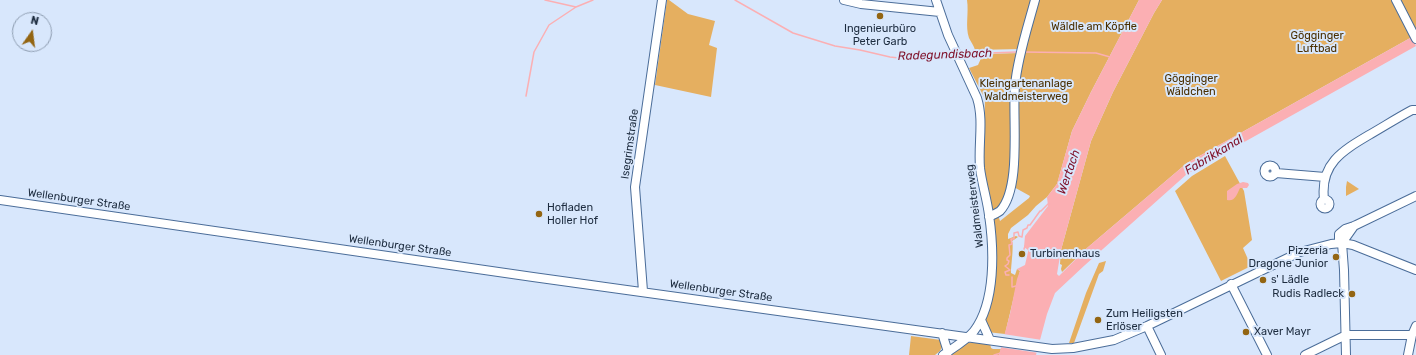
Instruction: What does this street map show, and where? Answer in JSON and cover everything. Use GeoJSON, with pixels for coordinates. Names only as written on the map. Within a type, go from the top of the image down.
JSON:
{"type":"FeatureCollection","features":[{"type":"Feature","properties":{"kind":"street","name":"Isegrimstraße"},"geometry":{"type":"LineString","coordinates":[[643,291],[635,187],[662,0]]}},
{"type":"Feature","properties":{"kind":"street"},"geometry":{"type":"LineString","coordinates":[[844,0],[861,4],[940,12]]}},
{"type":"Feature","properties":{"kind":"street","name":"Waldmeisterweg"},"geometry":{"type":"LineString","coordinates":[[936,0],[957,54],[977,98],[980,109],[980,168],[989,216],[992,260],[990,291],[981,320],[968,337],[946,353]]}},
{"type":"Feature","properties":{"kind":"street"},"geometry":{"type":"LineString","coordinates":[[989,216],[999,211],[1007,199],[1012,186],[1015,85],[1035,0]]}},
{"type":"Feature","properties":{"kind":"street"},"geometry":{"type":"LineString","coordinates":[[1396,0],[1415,37]]}},
{"type":"Feature","properties":{"kind":"street"},"geometry":{"type":"LineString","coordinates":[[1324,199],[1323,191],[1325,178],[1333,161],[1340,153],[1386,124],[1412,110],[1416,110]]}},
{"type":"Feature","properties":{"kind":"street"},"geometry":{"type":"LineString","coordinates":[[1276,173],[1325,178]]}},
{"type":"Feature","properties":{"kind":"street"},"geometry":{"type":"LineString","coordinates":[[1346,355],[1342,244],[1354,226],[1416,196]]}},
{"type":"Feature","properties":{"kind":"street","name":"Wellenburger Straße"},"geometry":{"type":"LineString","coordinates":[[0,200],[533,277],[643,291],[1052,349],[1080,351],[1114,340],[1147,326],[1300,252],[1320,246],[1342,244],[1356,246],[1416,270]]}},
{"type":"Feature","properties":{"kind":"street"},"geometry":{"type":"LineString","coordinates":[[1232,284],[1267,355]]}},
{"type":"Feature","properties":{"kind":"street"},"geometry":{"type":"LineString","coordinates":[[981,320],[990,340]]}},
{"type":"Feature","properties":{"kind":"street"},"geometry":{"type":"LineString","coordinates":[[1147,326],[1161,355]]}},
{"type":"Feature","properties":{"kind":"street"},"geometry":{"type":"LineString","coordinates":[[1408,355],[1416,326]]}},
{"type":"Feature","properties":{"kind":"street"},"geometry":{"type":"LineString","coordinates":[[942,333],[946,353]]}},
{"type":"Feature","properties":{"kind":"street"},"geometry":{"type":"LineString","coordinates":[[1305,355],[1346,335],[1412,336]]}},
{"type":"Feature","properties":{"kind":"green space"},"geometry":{"type":"Polygon","coordinates":[[[667,0],[688,14],[715,21],[709,45],[717,48],[711,97],[655,85],[667,0]]]}},
{"type":"Feature","properties":{"kind":"green space"},"geometry":{"type":"Polygon","coordinates":[[[967,0],[1139,0],[1072,131],[1057,184],[1047,197],[1028,215],[1011,228],[1008,234],[1008,239],[1016,236],[1018,237],[1012,241],[1013,251],[1011,273],[1015,275],[1017,269],[1020,271],[1005,334],[987,332],[983,321],[988,309],[992,218],[998,215],[1000,221],[1030,196],[1012,186],[1001,207],[990,212],[983,168],[985,99],[969,68],[978,65],[983,54],[1026,52],[1021,49],[975,50],[968,33],[967,0]]]}},
{"type":"Feature","properties":{"kind":"green space","name":"Gögginger Wäldchen"},"geometry":{"type":"Polygon","coordinates":[[[1162,0],[1396,0],[1412,37],[1187,163],[1087,248],[1062,272],[1062,265],[1060,264],[1061,250],[1091,141],[1113,92],[1162,0]]]}},
{"type":"Feature","properties":{"kind":"green space"},"geometry":{"type":"Polygon","coordinates":[[[1397,0],[1416,0],[1416,35],[1397,0]]]}},
{"type":"Feature","properties":{"kind":"green space"},"geometry":{"type":"Polygon","coordinates":[[[1225,156],[1244,191],[1252,240],[1243,248],[1251,266],[1221,281],[1175,191],[1192,176],[1225,156]]]}},
{"type":"Feature","properties":{"kind":"green space"},"geometry":{"type":"Polygon","coordinates":[[[1347,181],[1359,189],[1346,196],[1346,187],[1347,181]]]}},
{"type":"Feature","properties":{"kind":"green space"},"geometry":{"type":"Polygon","coordinates":[[[1106,261],[1103,271],[1099,274],[1074,343],[1069,343],[1086,293],[1099,263],[1106,261]]]}},
{"type":"Feature","properties":{"kind":"green space"},"geometry":{"type":"Polygon","coordinates":[[[911,336],[941,340],[943,345],[940,351],[935,355],[909,355],[911,336]]]}},
{"type":"Feature","properties":{"kind":"green space"},"geometry":{"type":"Polygon","coordinates":[[[967,343],[990,343],[991,348],[1001,349],[999,355],[949,355],[967,343]]]}},
{"type":"Feature","properties":{"kind":"water"},"geometry":{"type":"Polygon","coordinates":[[[1139,0],[1162,0],[1113,92],[1091,141],[1061,250],[1057,274],[1059,276],[1087,248],[1187,163],[1412,37],[1416,46],[1187,174],[1055,293],[1047,314],[1036,355],[999,355],[1020,271],[1017,269],[1025,265],[1028,252],[1028,250],[1024,247],[1025,236],[1048,206],[1047,197],[1057,184],[1072,131],[1139,0]]]}},
{"type":"Feature","properties":{"kind":"water"},"geometry":{"type":"Polygon","coordinates":[[[1243,182],[1248,183],[1249,185],[1247,188],[1240,188],[1234,199],[1227,200],[1227,191],[1243,182]]]}},
{"type":"Feature","properties":{"kind":"pier"},"geometry":{"type":"Polygon","coordinates":[[[1003,334],[1042,340],[1039,353],[999,347],[1003,334]]]}},
{"type":"Feature","properties":{"kind":"waterway","name":"Radegundisbach"},"geometry":{"type":"LineString","coordinates":[[545,0],[576,7],[593,0]]}},
{"type":"Feature","properties":{"kind":"waterway","name":"Radegundisbach"},"geometry":{"type":"LineString","coordinates":[[735,0],[793,33],[835,46],[908,59],[953,55]]}},
{"type":"Feature","properties":{"kind":"waterway"},"geometry":{"type":"LineString","coordinates":[[526,96],[534,52],[549,25],[576,7]]}},
{"type":"Feature","properties":{"kind":"waterway","name":"Radegundisbach"},"geometry":{"type":"LineString","coordinates":[[961,54],[1017,52]]}},
{"type":"Feature","properties":{"kind":"waterway","name":"Radegundisbach"},"geometry":{"type":"LineString","coordinates":[[1023,52],[1096,53],[1110,57]]}},
{"type":"Feature","properties":{"kind":"waterway"},"geometry":{"type":"LineString","coordinates":[[1009,275],[1006,275],[1005,272],[1010,270],[1005,266],[1009,261],[1007,260],[1010,255],[1009,245],[1012,244],[1011,239],[1014,239],[1014,233],[1018,232],[1019,236],[1022,237],[1023,230],[1030,225],[1040,211],[1050,204]]}},
{"type":"Feature","properties":{"kind":"waterway"},"geometry":{"type":"LineString","coordinates":[[1023,252],[1025,246]]}},
{"type":"Feature","properties":{"kind":"waterway"},"geometry":{"type":"LineString","coordinates":[[1012,277],[1012,287],[1016,286]]}},
{"type":"Feature","properties":{"kind":"waterway"},"geometry":{"type":"LineString","coordinates":[[994,355],[1001,353]]}},
{"type":"Feature","properties":{"kind":"place","name":"Ingenieurbüro Peter Garb"},"geometry":{"type":"Point","coordinates":[880,16]}},
{"type":"Feature","properties":{"kind":"place","name":"Hofladen Holler Hof"},"geometry":{"type":"Point","coordinates":[539,214]}},
{"type":"Feature","properties":{"kind":"place","name":"Turbinenhaus"},"geometry":{"type":"Point","coordinates":[1022,254]}},
{"type":"Feature","properties":{"kind":"place","name":"Pizzeria Dragone Junior"},"geometry":{"type":"Point","coordinates":[1336,257]}},
{"type":"Feature","properties":{"kind":"place","name":"s' Lädle"},"geometry":{"type":"Point","coordinates":[1263,280]}},
{"type":"Feature","properties":{"kind":"place","name":"Rudis Radleck"},"geometry":{"type":"Point","coordinates":[1352,294]}},
{"type":"Feature","properties":{"kind":"place","name":"Zum Heiligsten Erlöser"},"geometry":{"type":"Point","coordinates":[1098,320]}},
{"type":"Feature","properties":{"kind":"place","name":"Xaver Mayr"},"geometry":{"type":"Point","coordinates":[1246,332]}},
{"type":"Feature","properties":{"kind":"park label","name":"Wäldle am Köpfle"},"geometry":{"type":"Point","coordinates":[1094,27]}},
{"type":"Feature","properties":{"kind":"park label","name":"Gögginger Luftbad"},"geometry":{"type":"Point","coordinates":[1317,42]}},
{"type":"Feature","properties":{"kind":"park label","name":"Kleingartenanlage Waldmeisterweg"},"geometry":{"type":"Point","coordinates":[1026,90]}},
{"type":"Feature","properties":{"kind":"water label","name":"Fabrikkanal"},"geometry":{"type":"Point","coordinates":[1214,155]}},
{"type":"Feature","properties":{"kind":"water label","name":"Wertach"},"geometry":{"type":"Point","coordinates":[1069,172]}}]}
